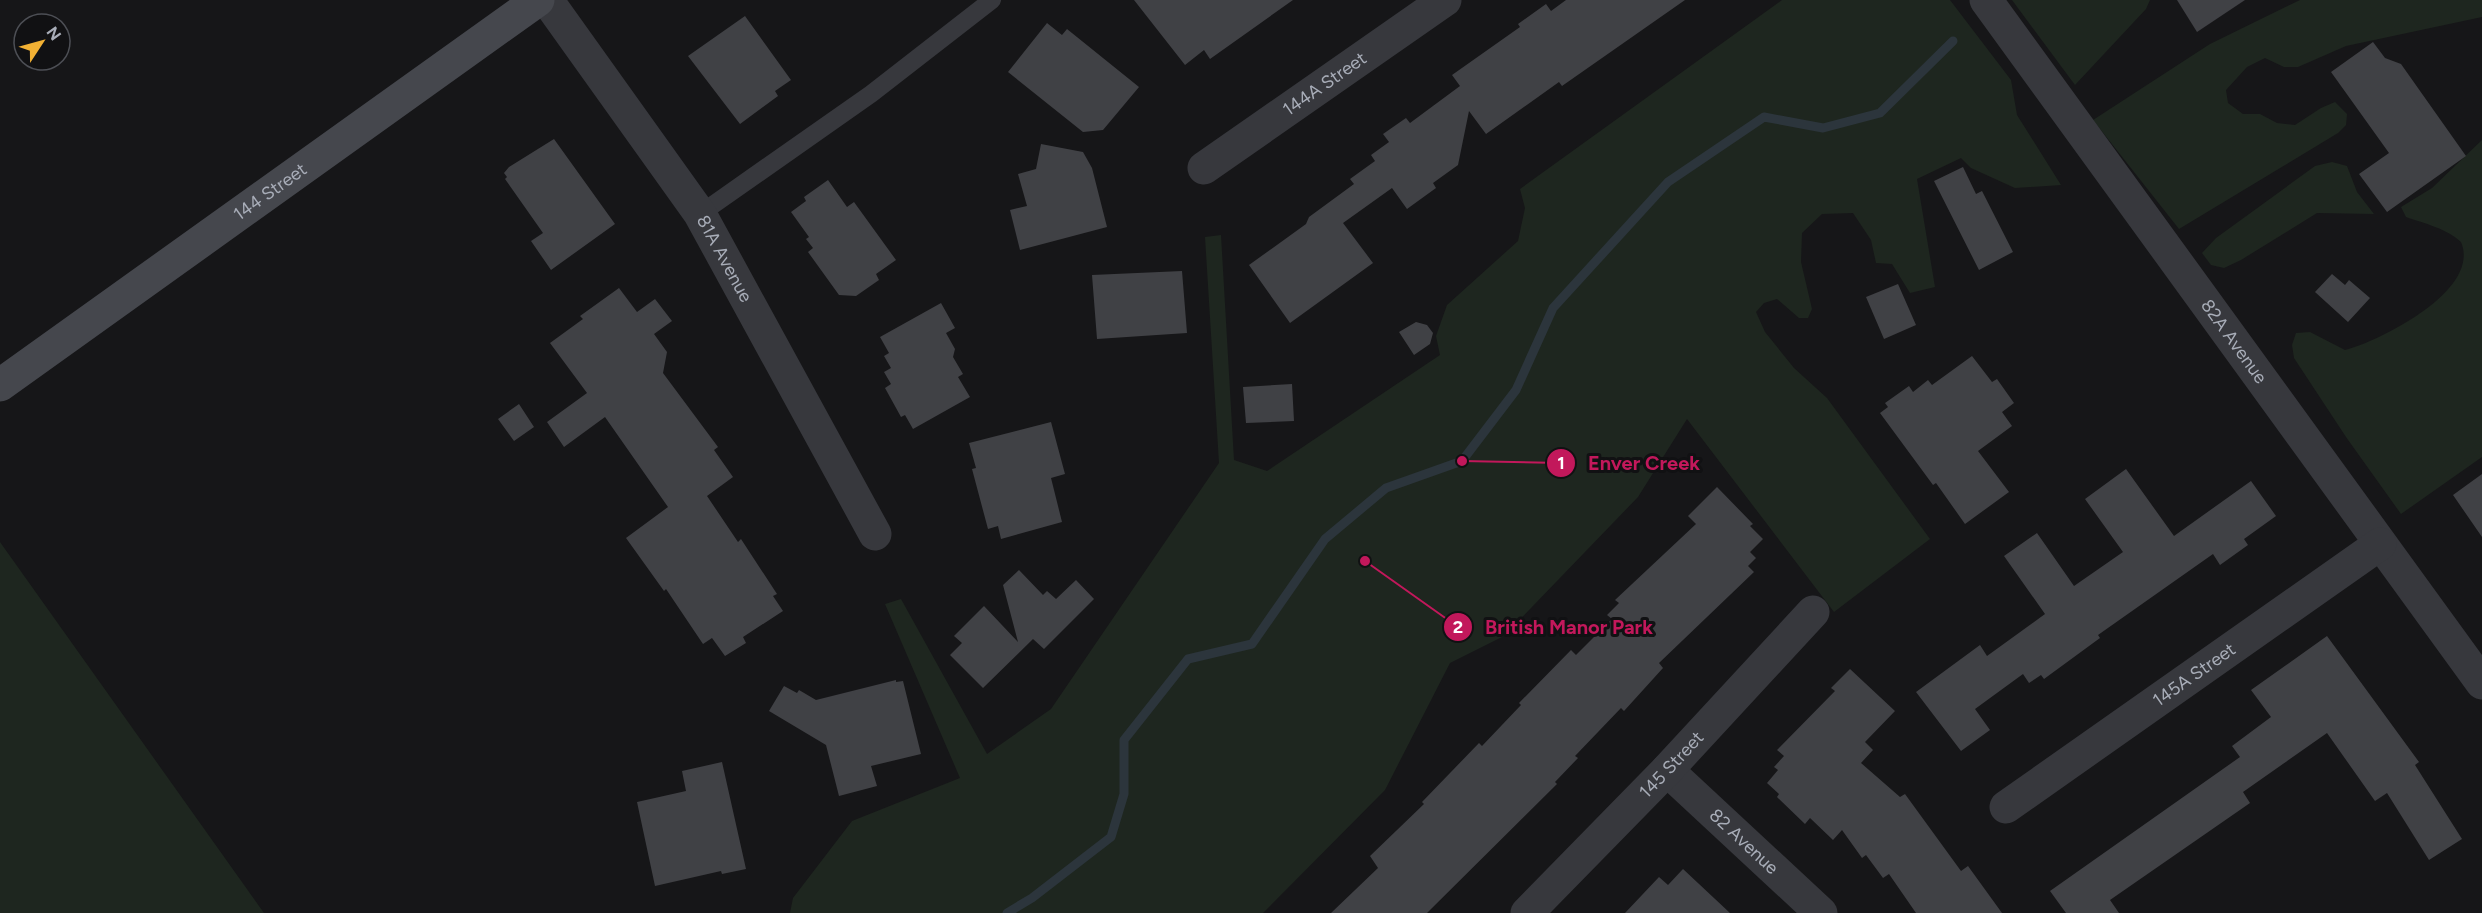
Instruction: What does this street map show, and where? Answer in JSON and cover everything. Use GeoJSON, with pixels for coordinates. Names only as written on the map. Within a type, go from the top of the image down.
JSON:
{"type":"FeatureCollection","features":[{"type":"Feature","properties":{"kind":"main road","name":"144 Street"},"geometry":{"type":"LineString","coordinates":[[0,385],[538,0]]}},
{"type":"Feature","properties":{"kind":"street","name":"81A Avenue"},"geometry":{"type":"LineString","coordinates":[[547,0],[700,214],[875,534]]}},
{"type":"Feature","properties":{"kind":"street","name":"144A Street"},"geometry":{"type":"LineString","coordinates":[[1204,168],[1445,0]]}},
{"type":"Feature","properties":{"kind":"street","name":"82A Avenue"},"geometry":{"type":"LineString","coordinates":[[1986,0],[2482,684]]}},
{"type":"Feature","properties":{"kind":"street","name":"145A Street"},"geometry":{"type":"LineString","coordinates":[[2006,807],[2380,544]]}},
{"type":"Feature","properties":{"kind":"street","name":"145 Street"},"geometry":{"type":"LineString","coordinates":[[1527,913],[1667,770],[1813,612]]}},
{"type":"Feature","properties":{"kind":"street","name":"82 Avenue"},"geometry":{"type":"LineString","coordinates":[[1667,770],[1821,913]]}},
{"type":"Feature","properties":{"kind":"lane"},"geometry":{"type":"LineString","coordinates":[[700,214],[871,94],[992,0]]}},
{"type":"Feature","properties":{"kind":"shaded area"},"geometry":{"type":"Polygon","coordinates":[[[1782,0],[1950,0],[2011,80],[2017,115],[2061,185],[2015,188],[1971,168],[1961,158],[1917,179],[1935,287],[1910,293],[1892,264],[1876,263],[1871,240],[1853,213],[1822,214],[1802,233],[1801,262],[1812,309],[1808,318],[1799,318],[1777,299],[1764,303],[1756,312],[1765,332],[1794,368],[1827,398],[1930,539],[1834,612],[1687,419],[1638,497],[1504,636],[1450,663],[1385,790],[1263,913],[790,913],[793,898],[852,821],[960,778],[885,604],[901,599],[987,754],[1051,709],[1219,463],[1205,237],[1221,235],[1234,460],[1267,471],[1440,355],[1436,336],[1447,305],[1518,241],[1525,208],[1520,189],[1782,0]]]}},
{"type":"Feature","properties":{"kind":"shaded area"},"geometry":{"type":"Polygon","coordinates":[[[2012,0],[2150,0],[2146,9],[2075,85],[2012,0]]]}},
{"type":"Feature","properties":{"kind":"shaded area"},"geometry":{"type":"Polygon","coordinates":[[[2300,0],[2482,0],[2482,17],[2346,46],[2298,67],[2284,67],[2265,58],[2247,67],[2226,90],[2228,103],[2243,114],[2260,114],[2277,123],[2295,125],[2335,102],[2347,114],[2346,125],[2338,133],[2179,229],[2093,120],[2210,44],[2300,0]]]}},
{"type":"Feature","properties":{"kind":"shaded area"},"geometry":{"type":"Polygon","coordinates":[[[2482,140],[2482,457],[2401,514],[2346,437],[2294,358],[2292,345],[2296,333],[2310,332],[2345,350],[2380,337],[2423,311],[2442,296],[2456,278],[2463,260],[2461,242],[2442,230],[2406,217],[2401,207],[2432,188],[2482,140]]]}},
{"type":"Feature","properties":{"kind":"shaded area"},"geometry":{"type":"Polygon","coordinates":[[[2332,162],[2347,166],[2357,192],[2374,214],[2317,213],[2241,260],[2224,268],[2211,265],[2202,253],[2216,238],[2315,166],[2332,162]]]}},
{"type":"Feature","properties":{"kind":"shaded area"},"geometry":{"type":"Polygon","coordinates":[[[0,542],[264,913],[0,913],[0,542]]]}},
{"type":"Feature","properties":{"kind":"building"},"geometry":{"type":"Polygon","coordinates":[[[1134,0],[1293,0],[1210,59],[1204,50],[1185,65],[1134,0]]]}},
{"type":"Feature","properties":{"kind":"building"},"geometry":{"type":"Polygon","coordinates":[[[1566,0],[1685,0],[1562,86],[1559,82],[1486,134],[1469,111],[1458,165],[1433,183],[1436,188],[1407,209],[1392,188],[1343,223],[1373,263],[1290,323],[1249,265],[1306,224],[1309,217],[1354,184],[1350,179],[1375,161],[1371,155],[1389,142],[1383,134],[1406,118],[1410,123],[1460,86],[1452,75],[1520,27],[1518,24],[1546,4],[1551,11],[1566,0]]]}},
{"type":"Feature","properties":{"kind":"building"},"geometry":{"type":"Polygon","coordinates":[[[2177,0],[2245,0],[2197,32],[2177,0]]]}},
{"type":"Feature","properties":{"kind":"building"},"geometry":{"type":"Polygon","coordinates":[[[745,16],[791,80],[775,91],[778,96],[740,124],[688,56],[745,16]]]}},
{"type":"Feature","properties":{"kind":"building"},"geometry":{"type":"Polygon","coordinates":[[[1047,23],[1062,35],[1067,29],[1139,87],[1103,130],[1083,132],[1008,72],[1047,23]]]}},
{"type":"Feature","properties":{"kind":"building"},"geometry":{"type":"Polygon","coordinates":[[[2373,42],[2385,58],[2401,64],[2466,156],[2387,212],[2359,174],[2389,153],[2331,72],[2373,42]]]}},
{"type":"Feature","properties":{"kind":"building"},"geometry":{"type":"Polygon","coordinates":[[[554,139],[615,224],[551,270],[531,241],[543,233],[505,179],[507,177],[504,173],[509,167],[554,139]]]}},
{"type":"Feature","properties":{"kind":"building"},"geometry":{"type":"Polygon","coordinates":[[[1041,144],[1083,152],[1092,168],[1107,227],[1020,250],[1010,210],[1027,206],[1018,174],[1036,169],[1041,144]]]}},
{"type":"Feature","properties":{"kind":"building"},"geometry":{"type":"Polygon","coordinates":[[[1963,167],[1976,194],[1982,191],[2013,252],[1979,270],[1934,181],[1963,167]]]}},
{"type":"Feature","properties":{"kind":"building"},"geometry":{"type":"Polygon","coordinates":[[[828,180],[847,207],[854,202],[896,260],[876,274],[879,280],[856,296],[839,295],[808,252],[813,248],[806,239],[809,237],[791,212],[806,201],[804,197],[828,180]]]}},
{"type":"Feature","properties":{"kind":"building"},"geometry":{"type":"Polygon","coordinates":[[[1182,271],[1187,333],[1097,339],[1092,275],[1182,271]]]}},
{"type":"Feature","properties":{"kind":"building"},"geometry":{"type":"Polygon","coordinates":[[[2332,274],[2345,285],[2349,280],[2370,298],[2348,322],[2315,292],[2332,274]]]}},
{"type":"Feature","properties":{"kind":"building"},"geometry":{"type":"Polygon","coordinates":[[[1898,284],[1916,325],[1884,339],[1866,297],[1898,284]]]}},
{"type":"Feature","properties":{"kind":"building"},"geometry":{"type":"Polygon","coordinates":[[[619,288],[637,312],[655,299],[672,321],[654,334],[667,352],[663,373],[718,447],[714,450],[733,477],[707,496],[738,542],[741,539],[777,594],[773,596],[783,611],[743,637],[746,643],[725,656],[712,638],[703,644],[666,589],[664,591],[626,538],[668,507],[605,417],[564,447],[547,422],[587,393],[550,343],[583,319],[580,316],[619,288]]]}},
{"type":"Feature","properties":{"kind":"building"},"geometry":{"type":"Polygon","coordinates":[[[941,303],[955,328],[946,333],[955,349],[953,357],[963,374],[958,377],[970,397],[913,429],[905,415],[901,417],[885,388],[891,384],[884,372],[891,368],[884,356],[889,353],[880,337],[941,303]]]}},
{"type":"Feature","properties":{"kind":"building"},"geometry":{"type":"Polygon","coordinates":[[[1416,322],[1427,325],[1433,333],[1430,344],[1414,355],[1399,332],[1416,322]]]}},
{"type":"Feature","properties":{"kind":"building"},"geometry":{"type":"Polygon","coordinates":[[[1972,356],[1992,382],[1997,379],[2014,403],[2002,412],[2012,426],[1978,451],[2009,492],[1965,524],[1936,483],[1933,485],[1880,413],[1888,407],[1885,403],[1909,386],[1913,392],[1928,380],[1932,385],[1972,356]]]}},
{"type":"Feature","properties":{"kind":"building"},"geometry":{"type":"Polygon","coordinates":[[[1292,384],[1294,421],[1246,423],[1243,387],[1292,384]]]}},
{"type":"Feature","properties":{"kind":"building"},"geometry":{"type":"Polygon","coordinates":[[[519,404],[534,427],[514,441],[498,419],[519,404]]]}},
{"type":"Feature","properties":{"kind":"building"},"geometry":{"type":"Polygon","coordinates":[[[1051,422],[1065,474],[1051,478],[1062,522],[1001,539],[998,526],[988,529],[972,469],[976,468],[969,443],[1051,422]]]}},
{"type":"Feature","properties":{"kind":"building"},"geometry":{"type":"Polygon","coordinates":[[[2126,469],[2174,536],[2251,481],[2276,516],[2244,539],[2248,545],[2220,565],[2213,554],[2098,635],[2100,638],[2044,679],[2041,675],[2029,683],[2023,674],[1975,709],[1990,730],[1961,751],[1916,692],[1980,645],[1987,656],[2045,614],[2004,556],[2037,533],[2074,586],[2123,552],[2085,499],[2126,469]]]}},
{"type":"Feature","properties":{"kind":"building"},"geometry":{"type":"Polygon","coordinates":[[[2482,474],[2482,537],[2453,495],[2482,474]]]}},
{"type":"Feature","properties":{"kind":"building"},"geometry":{"type":"Polygon","coordinates":[[[1717,487],[1753,524],[1750,526],[1763,539],[1750,552],[1756,558],[1748,566],[1754,572],[1659,663],[1663,668],[1624,711],[1621,708],[1575,756],[1578,758],[1555,782],[1557,784],[1427,913],[1331,913],[1378,868],[1370,856],[1424,804],[1422,802],[1479,743],[1482,746],[1521,705],[1519,703],[1571,650],[1576,655],[1612,619],[1607,615],[1619,603],[1615,600],[1696,524],[1688,516],[1717,487]]]}},
{"type":"Feature","properties":{"kind":"building"},"geometry":{"type":"Polygon","coordinates":[[[1019,570],[1043,595],[1047,591],[1056,599],[1076,580],[1094,599],[1044,649],[1033,639],[983,688],[950,655],[962,643],[954,636],[984,606],[1018,642],[1003,585],[1019,570]]]}},
{"type":"Feature","properties":{"kind":"building"},"geometry":{"type":"Polygon","coordinates":[[[2327,636],[2419,762],[2415,765],[2462,839],[2429,860],[2387,793],[2375,801],[2327,733],[2243,792],[2250,803],[2110,900],[2119,913],[2066,913],[2050,891],[2240,757],[2232,746],[2271,717],[2251,690],[2327,636]]]}},
{"type":"Feature","properties":{"kind":"building"},"geometry":{"type":"Polygon","coordinates":[[[1850,669],[1895,711],[1865,742],[1873,750],[1861,763],[1900,797],[1905,794],[1961,871],[1968,866],[2002,913],[1916,913],[1889,874],[1883,878],[1866,855],[1862,858],[1842,830],[1833,840],[1810,818],[1805,824],[1777,797],[1779,794],[1767,783],[1778,770],[1774,767],[1784,756],[1777,750],[1835,691],[1831,688],[1850,669]]]}},
{"type":"Feature","properties":{"kind":"building"},"geometry":{"type":"Polygon","coordinates":[[[896,680],[896,682],[903,681],[921,754],[871,766],[877,786],[839,796],[826,745],[769,711],[784,686],[797,693],[799,690],[816,700],[896,680]]]}},
{"type":"Feature","properties":{"kind":"building"},"geometry":{"type":"Polygon","coordinates":[[[722,762],[746,869],[722,874],[721,871],[655,886],[637,802],[686,791],[682,771],[722,762]]]}},
{"type":"Feature","properties":{"kind":"building"},"geometry":{"type":"Polygon","coordinates":[[[1683,869],[1730,913],[1625,913],[1659,877],[1668,885],[1683,869]]]}},
{"type":"Feature","properties":{"kind":"waterway"},"geometry":{"type":"LineString","coordinates":[[1007,913],[1032,898],[1111,837],[1124,794],[1124,740],[1188,659],[1252,644],[1325,539],[1386,488],[1462,461],[1516,390],[1553,308],[1668,182],[1764,117],[1823,128],[1880,113],[1953,41]]}},
{"type":"Feature","properties":{"kind":"place","name":"Enver Creek"},"geometry":{"type":"Point","coordinates":[1462,461]}},
{"type":"Feature","properties":{"kind":"place","name":"British Manor Park"},"geometry":{"type":"Point","coordinates":[1365,561]}}]}
